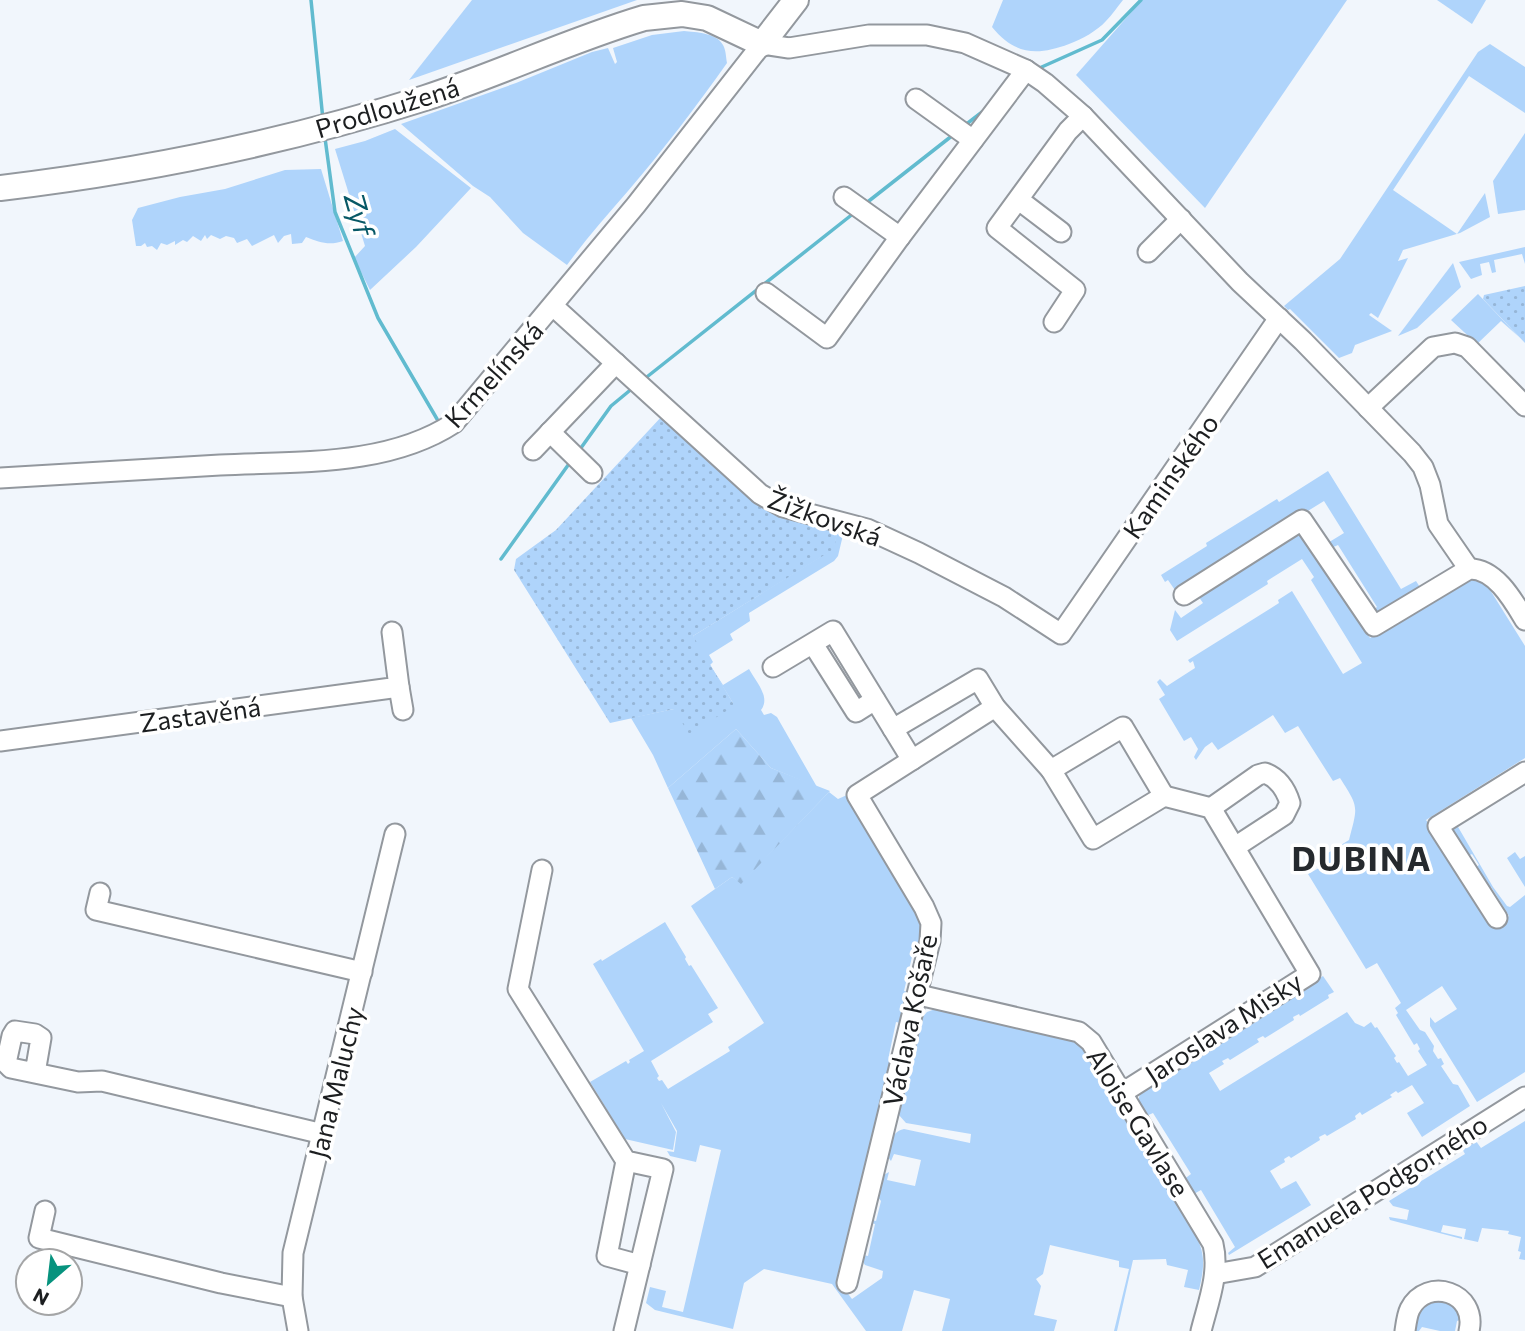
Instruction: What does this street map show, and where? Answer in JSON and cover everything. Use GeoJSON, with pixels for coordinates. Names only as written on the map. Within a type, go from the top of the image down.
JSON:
{"type":"FeatureCollection","features":[{"type":"Feature","properties":{"kind":"main road","name":"Krmelínská"},"geometry":{"type":"LineString","coordinates":[[762,44],[796,0]]}},
{"type":"Feature","properties":{"kind":"main road","name":"Prodloužená"},"geometry":{"type":"LineString","coordinates":[[0,188],[146,167],[304,132],[426,97],[645,18],[682,14],[707,18],[762,44]]}},
{"type":"Feature","properties":{"kind":"street"},"geometry":{"type":"LineString","coordinates":[[762,44],[789,48],[869,35],[927,35],[974,46],[1026,70],[1053,89],[1083,116],[1253,295],[1412,453],[1423,467],[1430,485],[1438,524],[1469,569]]}},
{"type":"Feature","properties":{"kind":"street","name":"Krmelínská"},"geometry":{"type":"LineString","coordinates":[[0,478],[295,463],[362,456],[435,435],[454,423],[553,306],[762,44]]}},
{"type":"Feature","properties":{"kind":"street"},"geometry":{"type":"LineString","coordinates":[[766,293],[827,338],[1026,70]]}},
{"type":"Feature","properties":{"kind":"street"},"geometry":{"type":"LineString","coordinates":[[916,99],[973,140]]}},
{"type":"Feature","properties":{"kind":"street"},"geometry":{"type":"LineString","coordinates":[[1054,322],[1081,284],[998,228],[1068,131],[1083,116]]}},
{"type":"Feature","properties":{"kind":"street"},"geometry":{"type":"LineString","coordinates":[[844,197],[900,237]]}},
{"type":"Feature","properties":{"kind":"street"},"geometry":{"type":"LineString","coordinates":[[1019,200],[1060,232]]}},
{"type":"Feature","properties":{"kind":"street"},"geometry":{"type":"LineString","coordinates":[[1148,252],[1181,219]]}},
{"type":"Feature","properties":{"kind":"street","name":"Žižkovská"},"geometry":{"type":"LineString","coordinates":[[553,306],[760,494],[783,507],[867,529],[919,553],[1004,597],[1061,634]]}},
{"type":"Feature","properties":{"kind":"street","name":"Kaminského"},"geometry":{"type":"LineString","coordinates":[[1061,634],[1279,318]]}},
{"type":"Feature","properties":{"kind":"street"},"geometry":{"type":"LineString","coordinates":[[1368,408],[1433,347],[1455,343],[1467,347],[1525,405]]}},
{"type":"Feature","properties":{"kind":"street"},"geometry":{"type":"LineString","coordinates":[[533,450],[617,363]]}},
{"type":"Feature","properties":{"kind":"street"},"geometry":{"type":"LineString","coordinates":[[550,432],[592,473]]}},
{"type":"Feature","properties":{"kind":"street"},"geometry":{"type":"LineString","coordinates":[[1184,595],[1302,520],[1374,626],[1469,569],[1488,573],[1520,599],[1525,620]]}},
{"type":"Feature","properties":{"kind":"street"},"geometry":{"type":"LineString","coordinates":[[773,667],[832,631],[912,760]]}},
{"type":"Feature","properties":{"kind":"street"},"geometry":{"type":"LineString","coordinates":[[392,632],[403,710]]}},
{"type":"Feature","properties":{"kind":"street"},"geometry":{"type":"LineString","coordinates":[[893,729],[978,679],[995,707],[1051,770],[1093,839],[1164,796]]}},
{"type":"Feature","properties":{"kind":"street","name":"Zastavěná"},"geometry":{"type":"LineString","coordinates":[[0,741],[400,687]]}},
{"type":"Feature","properties":{"kind":"street","name":"Václava Košaře"},"geometry":{"type":"LineString","coordinates":[[847,1283],[919,995],[931,923],[857,796],[995,707]]}},
{"type":"Feature","properties":{"kind":"street"},"geometry":{"type":"LineString","coordinates":[[1051,770],[1123,727],[1164,796],[1210,808],[1265,773],[1278,781],[1290,803],[1284,815],[1235,847]]}},
{"type":"Feature","properties":{"kind":"street"},"geometry":{"type":"LineString","coordinates":[[1497,918],[1438,826],[1525,772]]}},
{"type":"Feature","properties":{"kind":"street","name":"Jaroslava Misky"},"geometry":{"type":"LineString","coordinates":[[1122,1093],[1310,974],[1210,808]]}},
{"type":"Feature","properties":{"kind":"street","name":"Jana Maluchy"},"geometry":{"type":"LineString","coordinates":[[298,1331],[292,1297],[293,1254],[395,834]]}},
{"type":"Feature","properties":{"kind":"street"},"geometry":{"type":"LineString","coordinates":[[542,870],[518,989],[626,1161],[607,1256],[640,1265]]}},
{"type":"Feature","properties":{"kind":"street"},"geometry":{"type":"LineString","coordinates":[[100,893],[96,911],[362,972]]}},
{"type":"Feature","properties":{"kind":"street","name":"Aloise Gavlase"},"geometry":{"type":"LineString","coordinates":[[919,995],[1079,1032],[1091,1042],[1213,1244],[1217,1258],[1215,1274],[1201,1331]]}},
{"type":"Feature","properties":{"kind":"street"},"geometry":{"type":"LineString","coordinates":[[35,1073],[78,1082],[102,1081],[323,1134]]}},
{"type":"Feature","properties":{"kind":"street","name":"Emanuela Podgorného"},"geometry":{"type":"LineString","coordinates":[[1215,1274],[1255,1267],[1525,1097]]}},
{"type":"Feature","properties":{"kind":"street"},"geometry":{"type":"LineString","coordinates":[[624,1331],[663,1169],[626,1161]]}},
{"type":"Feature","properties":{"kind":"street"},"geometry":{"type":"LineString","coordinates":[[45,1211],[39,1238],[221,1283],[292,1297]]}},
{"type":"Feature","properties":{"kind":"street"},"geometry":{"type":"LineString","coordinates":[[1405,1331],[1410,1308],[1426,1293],[1447,1291],[1463,1300],[1472,1320],[1469,1331]]}},
{"type":"Feature","properties":{"kind":"green space"},"geometry":{"type":"Polygon","coordinates":[[[472,0],[637,0],[409,80],[472,0]]]}},
{"type":"Feature","properties":{"kind":"green space"},"geometry":{"type":"Polygon","coordinates":[[[1003,0],[1123,0],[1106,21],[1089,34],[1057,48],[1037,51],[1018,48],[992,27],[1003,0]]]}},
{"type":"Feature","properties":{"kind":"green space"},"geometry":{"type":"Polygon","coordinates":[[[1142,0],[1347,0],[1205,208],[1076,75],[1142,0]]]}},
{"type":"Feature","properties":{"kind":"green space"},"geometry":{"type":"Polygon","coordinates":[[[1437,0],[1486,0],[1472,24],[1437,0]]]}},
{"type":"Feature","properties":{"kind":"green space"},"geometry":{"type":"Polygon","coordinates":[[[684,31],[716,38],[724,47],[727,63],[667,144],[567,265],[523,233],[490,197],[473,186],[401,124],[516,83],[592,52],[608,48],[615,64],[617,62],[613,48],[652,35],[684,31]]]}},
{"type":"Feature","properties":{"kind":"green space"},"geometry":{"type":"Polygon","coordinates":[[[1490,44],[1525,67],[1525,113],[1469,76],[1393,190],[1457,234],[1403,250],[1398,261],[1408,258],[1378,318],[1371,313],[1369,315],[1392,331],[1355,345],[1352,353],[1339,358],[1284,306],[1340,259],[1478,52],[1490,44]]]}},
{"type":"Feature","properties":{"kind":"green space"},"geometry":{"type":"Polygon","coordinates":[[[395,129],[471,188],[416,247],[370,290],[354,258],[365,246],[335,149],[395,129]]]}},
{"type":"Feature","properties":{"kind":"green space"},"geometry":{"type":"Polygon","coordinates":[[[1525,133],[1525,210],[1498,214],[1493,181],[1525,133]]]}},
{"type":"Feature","properties":{"kind":"green space"},"geometry":{"type":"Polygon","coordinates":[[[321,169],[343,241],[329,243],[306,237],[302,243],[292,244],[291,234],[284,236],[278,243],[274,235],[252,246],[247,239],[237,243],[234,238],[226,236],[220,239],[211,235],[207,239],[205,235],[201,241],[193,236],[187,242],[183,240],[175,245],[175,241],[167,245],[161,243],[157,250],[152,246],[147,247],[145,243],[136,246],[132,220],[138,208],[225,189],[285,170],[321,169]]]}},
{"type":"Feature","properties":{"kind":"green space"},"geometry":{"type":"Polygon","coordinates":[[[1485,193],[1490,217],[1457,234],[1485,193]]]}},
{"type":"Feature","properties":{"kind":"green space"},"geometry":{"type":"Polygon","coordinates":[[[1525,247],[1525,264],[1522,254],[1494,260],[1496,272],[1492,273],[1489,262],[1480,264],[1482,275],[1471,279],[1459,262],[1525,247]]]}},
{"type":"Feature","properties":{"kind":"green space"},"geometry":{"type":"Polygon","coordinates":[[[1453,263],[1461,287],[1417,328],[1398,336],[1453,263]]]}},
{"type":"Feature","properties":{"kind":"green space"},"geometry":{"type":"Polygon","coordinates":[[[1525,286],[1525,343],[1483,299],[1484,295],[1525,286]]]}},
{"type":"Feature","properties":{"kind":"green space"},"geometry":{"type":"Polygon","coordinates":[[[1478,294],[1519,337],[1501,321],[1477,344],[1451,320],[1478,294]]]}},
{"type":"Feature","properties":{"kind":"green space"},"geometry":{"type":"Polygon","coordinates":[[[663,415],[700,454],[771,513],[837,533],[834,549],[693,636],[733,707],[689,734],[674,709],[610,723],[514,570],[516,559],[556,530],[663,415]]]}},
{"type":"Feature","properties":{"kind":"green space"},"geometry":{"type":"Polygon","coordinates":[[[1328,471],[1401,589],[1416,581],[1423,592],[1382,616],[1370,612],[1377,607],[1338,545],[1329,549],[1326,544],[1344,533],[1324,501],[1256,543],[1179,596],[1168,580],[1165,582],[1161,575],[1207,546],[1206,543],[1328,471]]]}},
{"type":"Feature","properties":{"kind":"green space"},"geometry":{"type":"Polygon","coordinates":[[[837,533],[843,535],[838,556],[834,561],[749,613],[750,621],[730,634],[733,640],[709,655],[713,662],[710,665],[723,685],[749,669],[763,695],[764,705],[761,710],[764,715],[771,713],[777,717],[817,787],[771,768],[736,729],[668,788],[653,755],[631,718],[674,709],[733,707],[693,636],[833,549],[837,533]]]}},
{"type":"Feature","properties":{"kind":"green space"},"geometry":{"type":"Polygon","coordinates":[[[1297,534],[1312,544],[1370,638],[1467,579],[1482,577],[1525,646],[1525,758],[1426,820],[1432,829],[1429,831],[1491,928],[1509,916],[1491,887],[1484,890],[1472,870],[1479,865],[1472,854],[1464,858],[1449,832],[1454,820],[1507,906],[1510,907],[1525,895],[1525,1072],[1477,1102],[1430,1026],[1430,1017],[1435,1023],[1457,1009],[1442,986],[1406,1010],[1420,1030],[1425,1032],[1434,1046],[1433,1051],[1444,1064],[1441,1066],[1453,1084],[1458,1085],[1470,1106],[1422,1137],[1407,1113],[1424,1103],[1412,1085],[1398,1093],[1396,1091],[1390,1095],[1392,1097],[1362,1115],[1360,1112],[1355,1116],[1356,1119],[1327,1136],[1325,1134],[1319,1137],[1320,1140],[1291,1158],[1289,1156],[1284,1159],[1285,1162],[1270,1171],[1281,1189],[1296,1181],[1311,1205],[1229,1255],[1235,1247],[1201,1190],[1192,1195],[1183,1180],[1191,1174],[1153,1113],[1144,1117],[1139,1101],[1146,1086],[1323,976],[1334,992],[1328,995],[1329,998],[1300,1016],[1299,1014],[1293,1017],[1294,1020],[1265,1038],[1263,1036],[1257,1039],[1259,1042],[1230,1060],[1228,1058],[1222,1061],[1224,1064],[1209,1073],[1220,1091],[1347,1012],[1355,1023],[1364,1027],[1371,1022],[1377,1027],[1396,1056],[1394,1058],[1397,1063],[1399,1062],[1408,1076],[1427,1065],[1418,1051],[1420,1049],[1417,1043],[1414,1045],[1396,1015],[1398,1013],[1395,1008],[1401,1003],[1377,963],[1366,969],[1308,874],[1319,868],[1322,857],[1317,849],[1322,846],[1328,853],[1349,840],[1355,807],[1340,778],[1333,781],[1298,726],[1285,733],[1273,715],[1218,750],[1212,742],[1196,760],[1194,757],[1198,749],[1191,737],[1184,741],[1159,699],[1165,695],[1157,682],[1160,679],[1167,686],[1195,668],[1193,661],[1190,663],[1188,660],[1279,603],[1278,600],[1292,591],[1343,674],[1362,663],[1311,580],[1314,577],[1302,559],[1267,581],[1268,584],[1177,641],[1170,630],[1175,610],[1181,618],[1203,603],[1196,593],[1297,534]]]}},
{"type":"Feature","properties":{"kind":"green space"},"geometry":{"type":"Polygon","coordinates":[[[736,729],[771,768],[830,791],[741,884],[732,877],[715,889],[668,788],[736,729]]]}},
{"type":"Feature","properties":{"kind":"green space"},"geometry":{"type":"Polygon","coordinates":[[[829,792],[838,799],[847,795],[916,905],[921,914],[924,946],[915,944],[904,991],[914,993],[906,1024],[896,1022],[889,1055],[898,1057],[883,1094],[888,1096],[858,1195],[841,1268],[846,1291],[852,1299],[882,1278],[883,1271],[865,1265],[863,1255],[868,1256],[875,1224],[871,1223],[872,1220],[876,1221],[881,1201],[877,1196],[882,1176],[889,1172],[887,1180],[915,1186],[921,1160],[894,1154],[891,1161],[887,1152],[889,1142],[895,1134],[904,1129],[970,1143],[971,1134],[906,1123],[898,1114],[920,1020],[927,1012],[938,1008],[1069,1038],[1088,1051],[1192,1221],[1189,1223],[1203,1255],[1199,1290],[1184,1287],[1188,1270],[1167,1265],[1166,1259],[1133,1260],[1117,1331],[1114,1331],[1129,1269],[1119,1267],[1119,1261],[1050,1245],[1043,1274],[1036,1279],[1041,1286],[1034,1315],[1057,1320],[1054,1331],[942,1331],[950,1299],[914,1290],[902,1331],[866,1331],[832,1284],[764,1269],[744,1283],[733,1329],[655,1310],[646,1303],[650,1287],[666,1291],[662,1307],[683,1312],[721,1150],[700,1145],[696,1162],[670,1156],[667,1151],[674,1152],[677,1131],[661,1103],[676,1132],[673,1150],[625,1139],[590,1082],[626,1061],[628,1064],[629,1060],[644,1051],[593,964],[665,922],[689,966],[691,965],[718,1008],[708,1014],[713,1022],[651,1061],[659,1076],[657,1078],[662,1080],[668,1089],[730,1051],[728,1047],[764,1023],[691,906],[732,877],[741,883],[829,792]]]}},
{"type":"Feature","properties":{"kind":"green space"},"geometry":{"type":"Polygon","coordinates":[[[1515,852],[1520,859],[1525,856],[1525,887],[1507,858],[1515,852]]]}},
{"type":"Feature","properties":{"kind":"green space"},"geometry":{"type":"Polygon","coordinates":[[[1525,1121],[1525,1260],[1519,1259],[1521,1237],[1508,1234],[1509,1231],[1482,1228],[1478,1242],[1464,1239],[1466,1229],[1443,1225],[1441,1232],[1462,1239],[1390,1220],[1389,1217],[1407,1220],[1409,1210],[1393,1206],[1389,1201],[1465,1154],[1460,1145],[1473,1137],[1481,1148],[1525,1121]]]}},
{"type":"Feature","properties":{"kind":"green space"},"geometry":{"type":"Polygon","coordinates":[[[1432,1299],[1456,1304],[1462,1319],[1457,1321],[1455,1331],[1422,1327],[1419,1331],[1412,1331],[1419,1308],[1432,1299]]]}},
{"type":"Feature","properties":{"kind":"waterway","name":"Zyf"},"geometry":{"type":"LineString","coordinates":[[311,0],[323,120]]}},
{"type":"Feature","properties":{"kind":"waterway"},"geometry":{"type":"LineString","coordinates":[[1035,70],[1102,40],[1141,0]]}},
{"type":"Feature","properties":{"kind":"waterway"},"geometry":{"type":"LineString","coordinates":[[964,126],[986,109]]}},
{"type":"Feature","properties":{"kind":"waterway"},"geometry":{"type":"LineString","coordinates":[[865,204],[953,135]]}},
{"type":"Feature","properties":{"kind":"waterway","name":"Zyf"},"geometry":{"type":"LineString","coordinates":[[325,138],[335,212],[378,318],[437,419]]}},
{"type":"Feature","properties":{"kind":"waterway"},"geometry":{"type":"LineString","coordinates":[[643,380],[854,213]]}},
{"type":"Feature","properties":{"kind":"waterway"},"geometry":{"type":"LineString","coordinates":[[578,452],[611,406],[634,387]]}},
{"type":"Feature","properties":{"kind":"waterway"},"geometry":{"type":"LineString","coordinates":[[501,559],[571,461]]}},
{"type":"Feature","properties":{"kind":"district","name":"DUBINA"},"geometry":{"type":"Point","coordinates":[1362,857]}}]}
